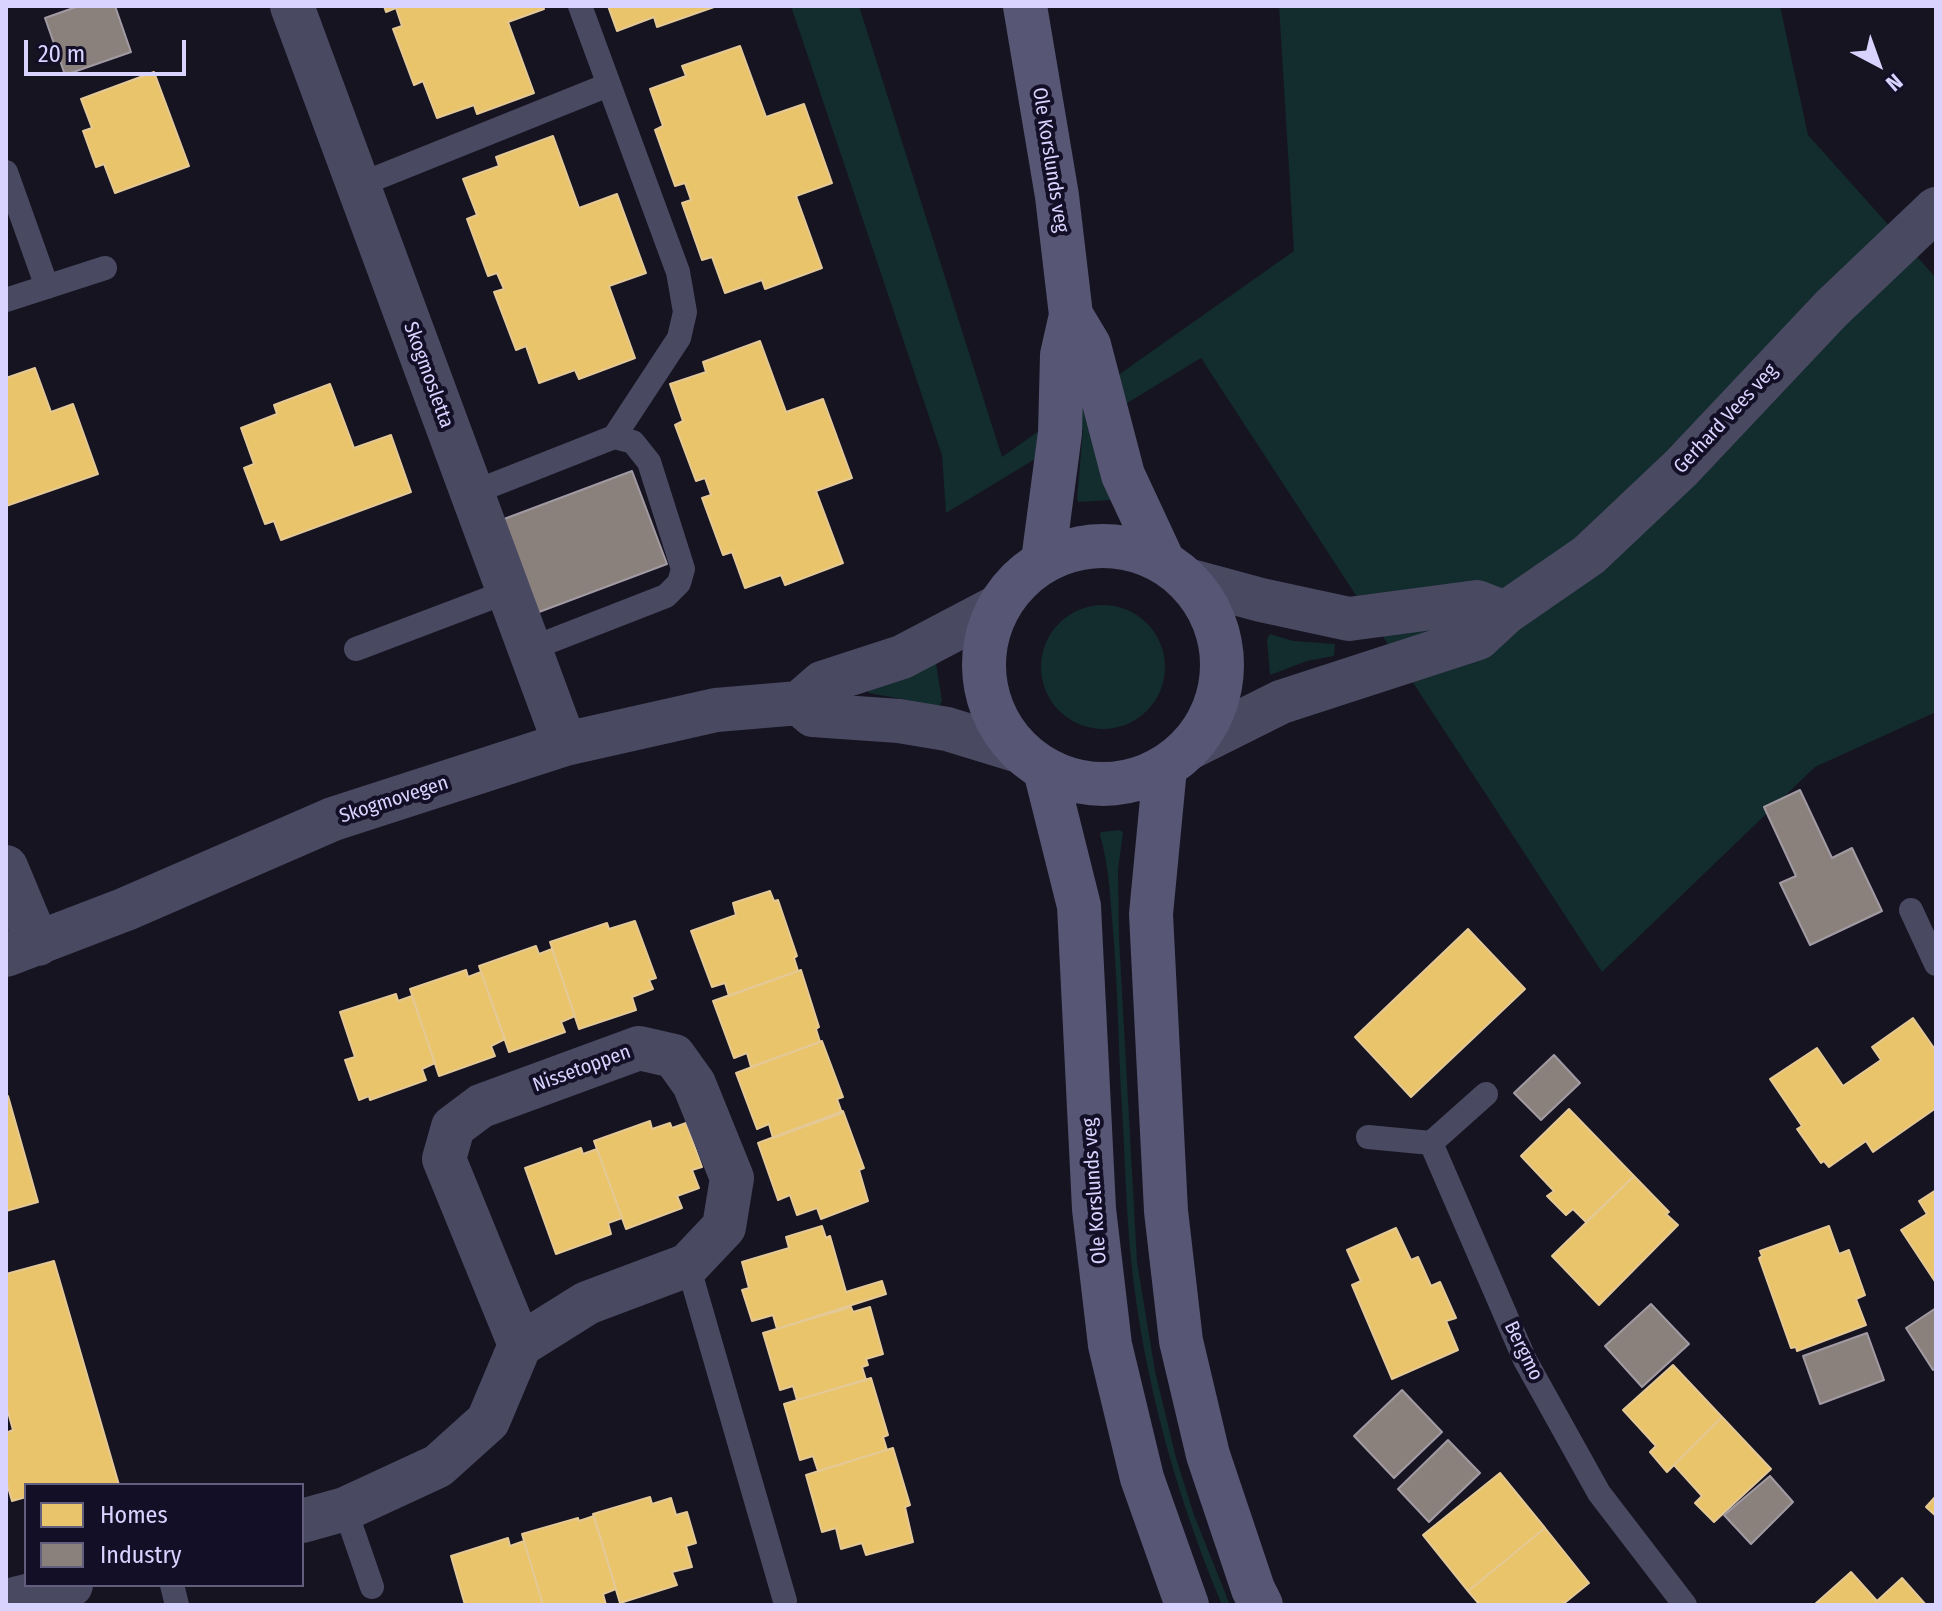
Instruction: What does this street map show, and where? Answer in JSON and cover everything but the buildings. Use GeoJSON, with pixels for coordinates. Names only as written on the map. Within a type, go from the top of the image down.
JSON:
{"type":"FeatureCollection","features":[{"type":"Feature","properties":{"kind":"street","name":"Skogmosletta"},"geometry":{"type":"LineString","coordinates":[[292,6],[565,744]]}},
{"type":"Feature","properties":{"kind":"street","name":"Ole Korslunds veg"},"geometry":{"type":"LineString","coordinates":[[1025,6],[1057,196],[1071,315],[1062,355],[1060,433],[1043,561]]}},
{"type":"Feature","properties":{"kind":"street","name":"Gerhard Vees veg"},"geometry":{"type":"LineString","coordinates":[[1177,758],[1281,702],[1478,638],[1505,613],[1589,555],[1681,468],[1831,309],[1936,209]]}},
{"type":"Feature","properties":{"kind":"street","name":"Ole Korslunds veg"},"geometry":{"type":"LineString","coordinates":[[1071,315],[1089,345],[1123,475],[1175,571]]}},
{"type":"Feature","properties":{"kind":"street"},"geometry":{"type":"LineString","coordinates":[[1175,571],[1206,604],[1218,632],[1223,663],[1219,693],[1208,723],[1177,758],[1136,780],[1105,785],[1074,781],[1032,760],[1000,727],[987,697],[983,666],[987,635],[999,606],[1018,581],[1043,561],[1073,549],[1104,545],[1134,549],[1175,571],[1261,600],[1349,619],[1477,602],[1505,613]]}},
{"type":"Feature","properties":{"kind":"street"},"geometry":{"type":"LineString","coordinates":[[799,703],[822,683],[902,657],[999,606]]}},
{"type":"Feature","properties":{"kind":"street","name":"Skogmovegen"},"geometry":{"type":"LineString","coordinates":[[22,950],[333,819],[565,744],[716,710],[799,703],[813,715],[899,721],[947,729],[1032,760]]}},
{"type":"Feature","properties":{"kind":"street"},"geometry":{"type":"LineString","coordinates":[[1177,758],[1151,914],[1166,1211],[1181,1341],[1208,1455],[1261,1605]]}},
{"type":"Feature","properties":{"kind":"street","name":"Ole Korslunds veg"},"geometry":{"type":"LineString","coordinates":[[1032,760],[1079,906],[1094,1209],[1110,1345],[1142,1478],[1187,1605]]}},
{"type":"Feature","properties":{"kind":"street"},"geometry":{"type":"LineString","coordinates":[[6,867],[22,950]]}},
{"type":"Feature","properties":{"kind":"street","name":"Nissetoppen"},"geometry":{"type":"LineString","coordinates":[[639,1048],[674,1056],[694,1084],[732,1178],[724,1227],[688,1265],[587,1303],[520,1345],[444,1159],[453,1127],[481,1106],[639,1048]]}},
{"type":"Feature","properties":{"kind":"street"},"geometry":{"type":"LineString","coordinates":[[304,1520],[345,1509],[438,1466],[488,1421],[520,1345]]}},
{"type":"Feature","properties":{"kind":"street"},"geometry":{"type":"LineString","coordinates":[[6,1601],[63,1587]]}},
{"type":"Feature","properties":{"kind":"lane"},"geometry":{"type":"LineString","coordinates":[[472,493],[614,437],[679,338],[685,312],[678,272],[580,6]]}},
{"type":"Feature","properties":{"kind":"lane"},"geometry":{"type":"LineString","coordinates":[[359,185],[608,85]]}},
{"type":"Feature","properties":{"kind":"lane"},"geometry":{"type":"LineString","coordinates":[[6,172],[47,287]]}},
{"type":"Feature","properties":{"kind":"lane"},"geometry":{"type":"LineString","coordinates":[[6,300],[105,268]]}},
{"type":"Feature","properties":{"kind":"lane"},"geometry":{"type":"LineString","coordinates":[[530,649],[666,596],[679,583],[683,569],[649,462],[633,442],[614,437]]}},
{"type":"Feature","properties":{"kind":"lane"},"geometry":{"type":"LineString","coordinates":[[356,649],[509,591]]}},
{"type":"Feature","properties":{"kind":"lane"},"geometry":{"type":"LineString","coordinates":[[1911,910],[1936,964]]}},
{"type":"Feature","properties":{"kind":"lane"},"geometry":{"type":"LineString","coordinates":[[1368,1137],[1431,1143],[1486,1094]]}},
{"type":"Feature","properties":{"kind":"lane","name":"Bergmo"},"geometry":{"type":"LineString","coordinates":[[1431,1143],[1525,1360],[1599,1493],[1685,1605]]}},
{"type":"Feature","properties":{"kind":"lane"},"geometry":{"type":"LineString","coordinates":[[688,1265],[785,1601]]}},
{"type":"Feature","properties":{"kind":"lane"},"geometry":{"type":"LineString","coordinates":[[345,1509],[372,1587]]}},
{"type":"Feature","properties":{"kind":"green space"},"geometry":{"type":"Polygon","coordinates":[[[791,6],[859,6],[1002,457],[1294,251],[1279,6],[1780,6],[1808,135],[1936,278],[1936,712],[1815,767],[1602,972],[1201,358],[1091,425],[1112,498],[1110,500],[1077,500],[1083,430],[946,513],[942,455],[791,6]]]}},
{"type":"Feature","properties":{"kind":"green space"},"geometry":{"type":"Polygon","coordinates":[[[1103,605],[1127,610],[1147,623],[1160,643],[1165,667],[1160,691],[1147,711],[1127,724],[1103,729],[1079,724],[1059,711],[1046,691],[1041,667],[1046,643],[1059,623],[1079,610],[1103,605]]]}},
{"type":"Feature","properties":{"kind":"green space"},"geometry":{"type":"Polygon","coordinates":[[[1270,634],[1293,641],[1335,644],[1334,656],[1307,661],[1270,675],[1267,639],[1270,634]]]}},
{"type":"Feature","properties":{"kind":"green space"},"geometry":{"type":"Polygon","coordinates":[[[936,663],[942,701],[939,706],[869,693],[867,690],[936,663]]]}},
{"type":"Feature","properties":{"kind":"green space"},"geometry":{"type":"Polygon","coordinates":[[[1101,832],[1123,832],[1118,870],[1119,938],[1137,1262],[1155,1371],[1176,1458],[1194,1515],[1230,1605],[1222,1605],[1176,1479],[1153,1392],[1136,1304],[1128,1221],[1114,943],[1108,877],[1100,835],[1101,832]]]}}]}
